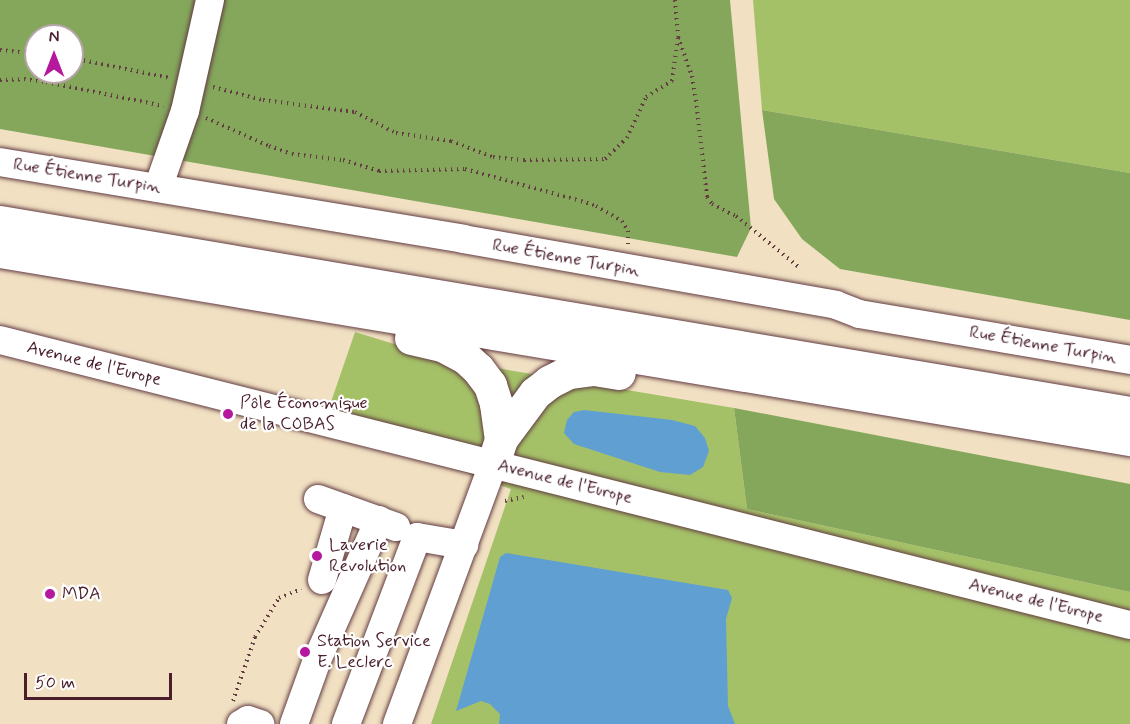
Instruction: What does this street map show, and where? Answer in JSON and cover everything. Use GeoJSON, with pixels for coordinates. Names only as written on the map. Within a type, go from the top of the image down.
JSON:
{"type":"FeatureCollection","features":[{"type":"Feature","properties":{"kind":"highway"},"geometry":{"type":"LineString","coordinates":[[0,222],[1130,413]]}},
{"type":"Feature","properties":{"kind":"highway"},"geometry":{"type":"LineString","coordinates":[[0,251],[1130,439]]}},
{"type":"Feature","properties":{"kind":"highway"},"geometry":{"type":"LineString","coordinates":[[286,299],[370,329],[442,345],[465,357],[490,385],[496,404],[497,451]]}},
{"type":"Feature","properties":{"kind":"highway"},"geometry":{"type":"LineString","coordinates":[[497,451],[535,393],[569,372],[594,369],[663,379],[812,387]]}},
{"type":"Feature","properties":{"kind":"street"},"geometry":{"type":"LineString","coordinates":[[158,188],[185,111],[210,0]]}},
{"type":"Feature","properties":{"kind":"street","name":"Rue Étienne Turpin"},"geometry":{"type":"LineString","coordinates":[[0,162],[836,305],[859,314],[1130,360]]}},
{"type":"Feature","properties":{"kind":"street","name":"Avenue de l'Europe"},"geometry":{"type":"LineString","coordinates":[[0,340],[497,451],[1130,625]]}},
{"type":"Feature","properties":{"kind":"street"},"geometry":{"type":"LineString","coordinates":[[398,724],[497,451]]}},
{"type":"Feature","properties":{"kind":"street"},"geometry":{"type":"LineString","coordinates":[[359,566],[325,570],[330,503],[379,520],[417,537],[464,545]]}},
{"type":"Feature","properties":{"kind":"street"},"geometry":{"type":"LineString","coordinates":[[294,724],[317,660],[379,520]]}},
{"type":"Feature","properties":{"kind":"street"},"geometry":{"type":"LineString","coordinates":[[346,724],[417,537]]}},
{"type":"Feature","properties":{"kind":"street"},"geometry":{"type":"LineString","coordinates":[[237,713],[260,724]]}},
{"type":"Feature","properties":{"kind":"path"},"geometry":{"type":"LineString","coordinates":[[84,60],[191,82],[263,100],[355,112],[396,133],[451,141],[493,157],[524,160],[605,159],[627,138],[646,97],[672,81],[678,37],[675,0]]}},
{"type":"Feature","properties":{"kind":"path"},"geometry":{"type":"LineString","coordinates":[[678,37],[692,76],[706,197],[712,204],[736,216],[800,268]]}},
{"type":"Feature","properties":{"kind":"path"},"geometry":{"type":"LineString","coordinates":[[0,50],[24,53]]}},
{"type":"Feature","properties":{"kind":"path"},"geometry":{"type":"LineString","coordinates":[[0,80],[24,79],[46,82],[185,111],[220,122],[269,146],[292,154],[343,160],[379,171],[465,169],[596,206],[626,225],[629,240],[626,269]]}},
{"type":"Feature","properties":{"kind":"path"},"geometry":{"type":"LineString","coordinates":[[237,713],[255,637],[279,598],[325,570]]}},
{"type":"Feature","properties":{"kind":"green space"},"geometry":{"type":"Polygon","coordinates":[[[0,0],[730,0],[751,228],[737,257],[0,129],[0,0]]]}},
{"type":"Feature","properties":{"kind":"green space"},"geometry":{"type":"Polygon","coordinates":[[[753,0],[1130,0],[1130,173],[762,110],[753,0]]]}},
{"type":"Feature","properties":{"kind":"green space"},"geometry":{"type":"Polygon","coordinates":[[[762,110],[1130,173],[1130,320],[840,269],[802,239],[774,199],[762,110]]]}},
{"type":"Feature","properties":{"kind":"green space"},"geometry":{"type":"Polygon","coordinates":[[[355,332],[443,359],[734,408],[747,509],[1130,592],[1130,724],[431,724],[511,489],[464,472],[320,434],[355,332]]]}},
{"type":"Feature","properties":{"kind":"green space"},"geometry":{"type":"Polygon","coordinates":[[[734,408],[1130,484],[1130,592],[747,509],[734,408]]]}},
{"type":"Feature","properties":{"kind":"water"},"geometry":{"type":"Polygon","coordinates":[[[584,410],[672,420],[695,426],[705,438],[709,451],[703,467],[690,475],[660,472],[574,444],[564,433],[567,420],[574,412],[584,410]]]}},
{"type":"Feature","properties":{"kind":"water"},"geometry":{"type":"Polygon","coordinates":[[[506,553],[728,590],[732,598],[726,619],[728,706],[735,724],[499,724],[500,714],[490,704],[481,701],[456,711],[500,557],[506,553]]]}},
{"type":"Feature","properties":{"kind":"place","name":"Pôle Économique de la COBAS"},"geometry":{"type":"Point","coordinates":[228,414]}},
{"type":"Feature","properties":{"kind":"place","name":"Laverie Revolution"},"geometry":{"type":"Point","coordinates":[317,556]}},
{"type":"Feature","properties":{"kind":"place","name":"MDA"},"geometry":{"type":"Point","coordinates":[50,594]}},
{"type":"Feature","properties":{"kind":"place","name":"Station Service E. Leclerc"},"geometry":{"type":"Point","coordinates":[305,652]}}]}
